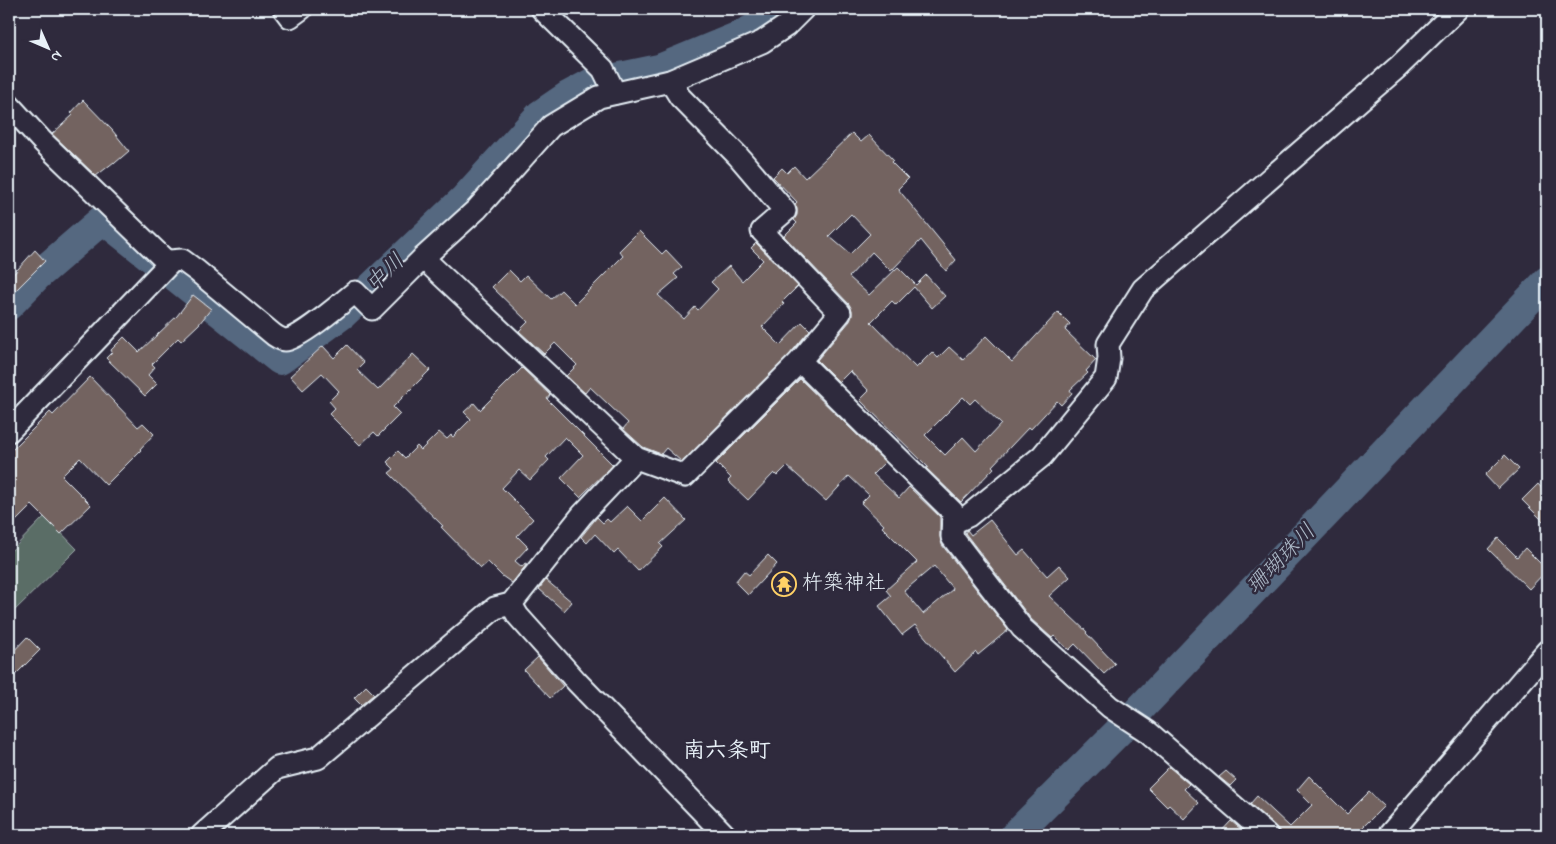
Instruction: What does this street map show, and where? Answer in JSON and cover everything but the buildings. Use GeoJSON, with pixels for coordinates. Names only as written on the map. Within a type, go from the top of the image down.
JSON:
{"type":"FeatureCollection","features":[{"type":"Feature","properties":{"kind":"street"},"geometry":{"type":"LineString","coordinates":[[284,9],[290,17],[301,9]]}},
{"type":"Feature","properties":{"kind":"street"},"geometry":{"type":"LineString","coordinates":[[542,9],[603,69],[615,93]]}},
{"type":"Feature","properties":{"kind":"street"},"geometry":{"type":"LineString","coordinates":[[9,431],[170,261],[182,260],[274,335],[284,340],[292,338],[320,320],[354,292],[372,308],[477,209],[551,126],[599,97],[670,81],[762,42],[786,26],[803,9]]}},
{"type":"Feature","properties":{"kind":"street"},"geometry":{"type":"LineString","coordinates":[[953,523],[968,516],[1042,456],[1106,378],[1109,358],[1108,344],[1143,290],[1398,68],[1458,9]]}},
{"type":"Feature","properties":{"kind":"street"},"geometry":{"type":"LineString","coordinates":[[423,258],[636,458],[685,476],[800,361],[840,313],[762,231],[785,211],[738,156],[680,97],[670,81]]}},
{"type":"Feature","properties":{"kind":"street"},"geometry":{"type":"LineString","coordinates":[[9,105],[43,142],[169,264]]}},
{"type":"Feature","properties":{"kind":"street"},"geometry":{"type":"LineString","coordinates":[[800,361],[952,512],[952,537],[1022,628],[1110,707],[1148,732],[1267,835]]}},
{"type":"Feature","properties":{"kind":"street"},"geometry":{"type":"LineString","coordinates":[[202,835],[277,768],[318,758],[495,608],[512,604],[582,515],[636,458]]}},
{"type":"Feature","properties":{"kind":"street"},"geometry":{"type":"LineString","coordinates":[[512,604],[518,616],[577,682],[725,835]]}},
{"type":"Feature","properties":{"kind":"street"},"geometry":{"type":"LineString","coordinates":[[1389,835],[1547,651]]}},
{"type":"Feature","properties":{"kind":"green space"},"geometry":{"type":"Polygon","coordinates":[[[45,516],[77,549],[9,616],[9,553],[45,516]]]}},
{"type":"Feature","properties":{"kind":"waterway","name":"中川"},"geometry":{"type":"LineString","coordinates":[[9,305],[36,277],[103,219],[280,360],[343,314],[465,198],[540,115],[568,96],[592,83],[659,69],[739,36],[770,20],[785,9]]}},
{"type":"Feature","properties":{"kind":"waterway","name":"珊瑚珠川"},"geometry":{"type":"LineString","coordinates":[[1015,835],[1120,730],[1547,281]]}},
{"type":"Feature","properties":{"kind":"place","name":"杵築神社"},"geometry":{"type":"Point","coordinates":[784,584]}},
{"type":"Feature","properties":{"kind":"district","name":"南六条町"},"geometry":{"type":"Point","coordinates":[727,752]}}]}
